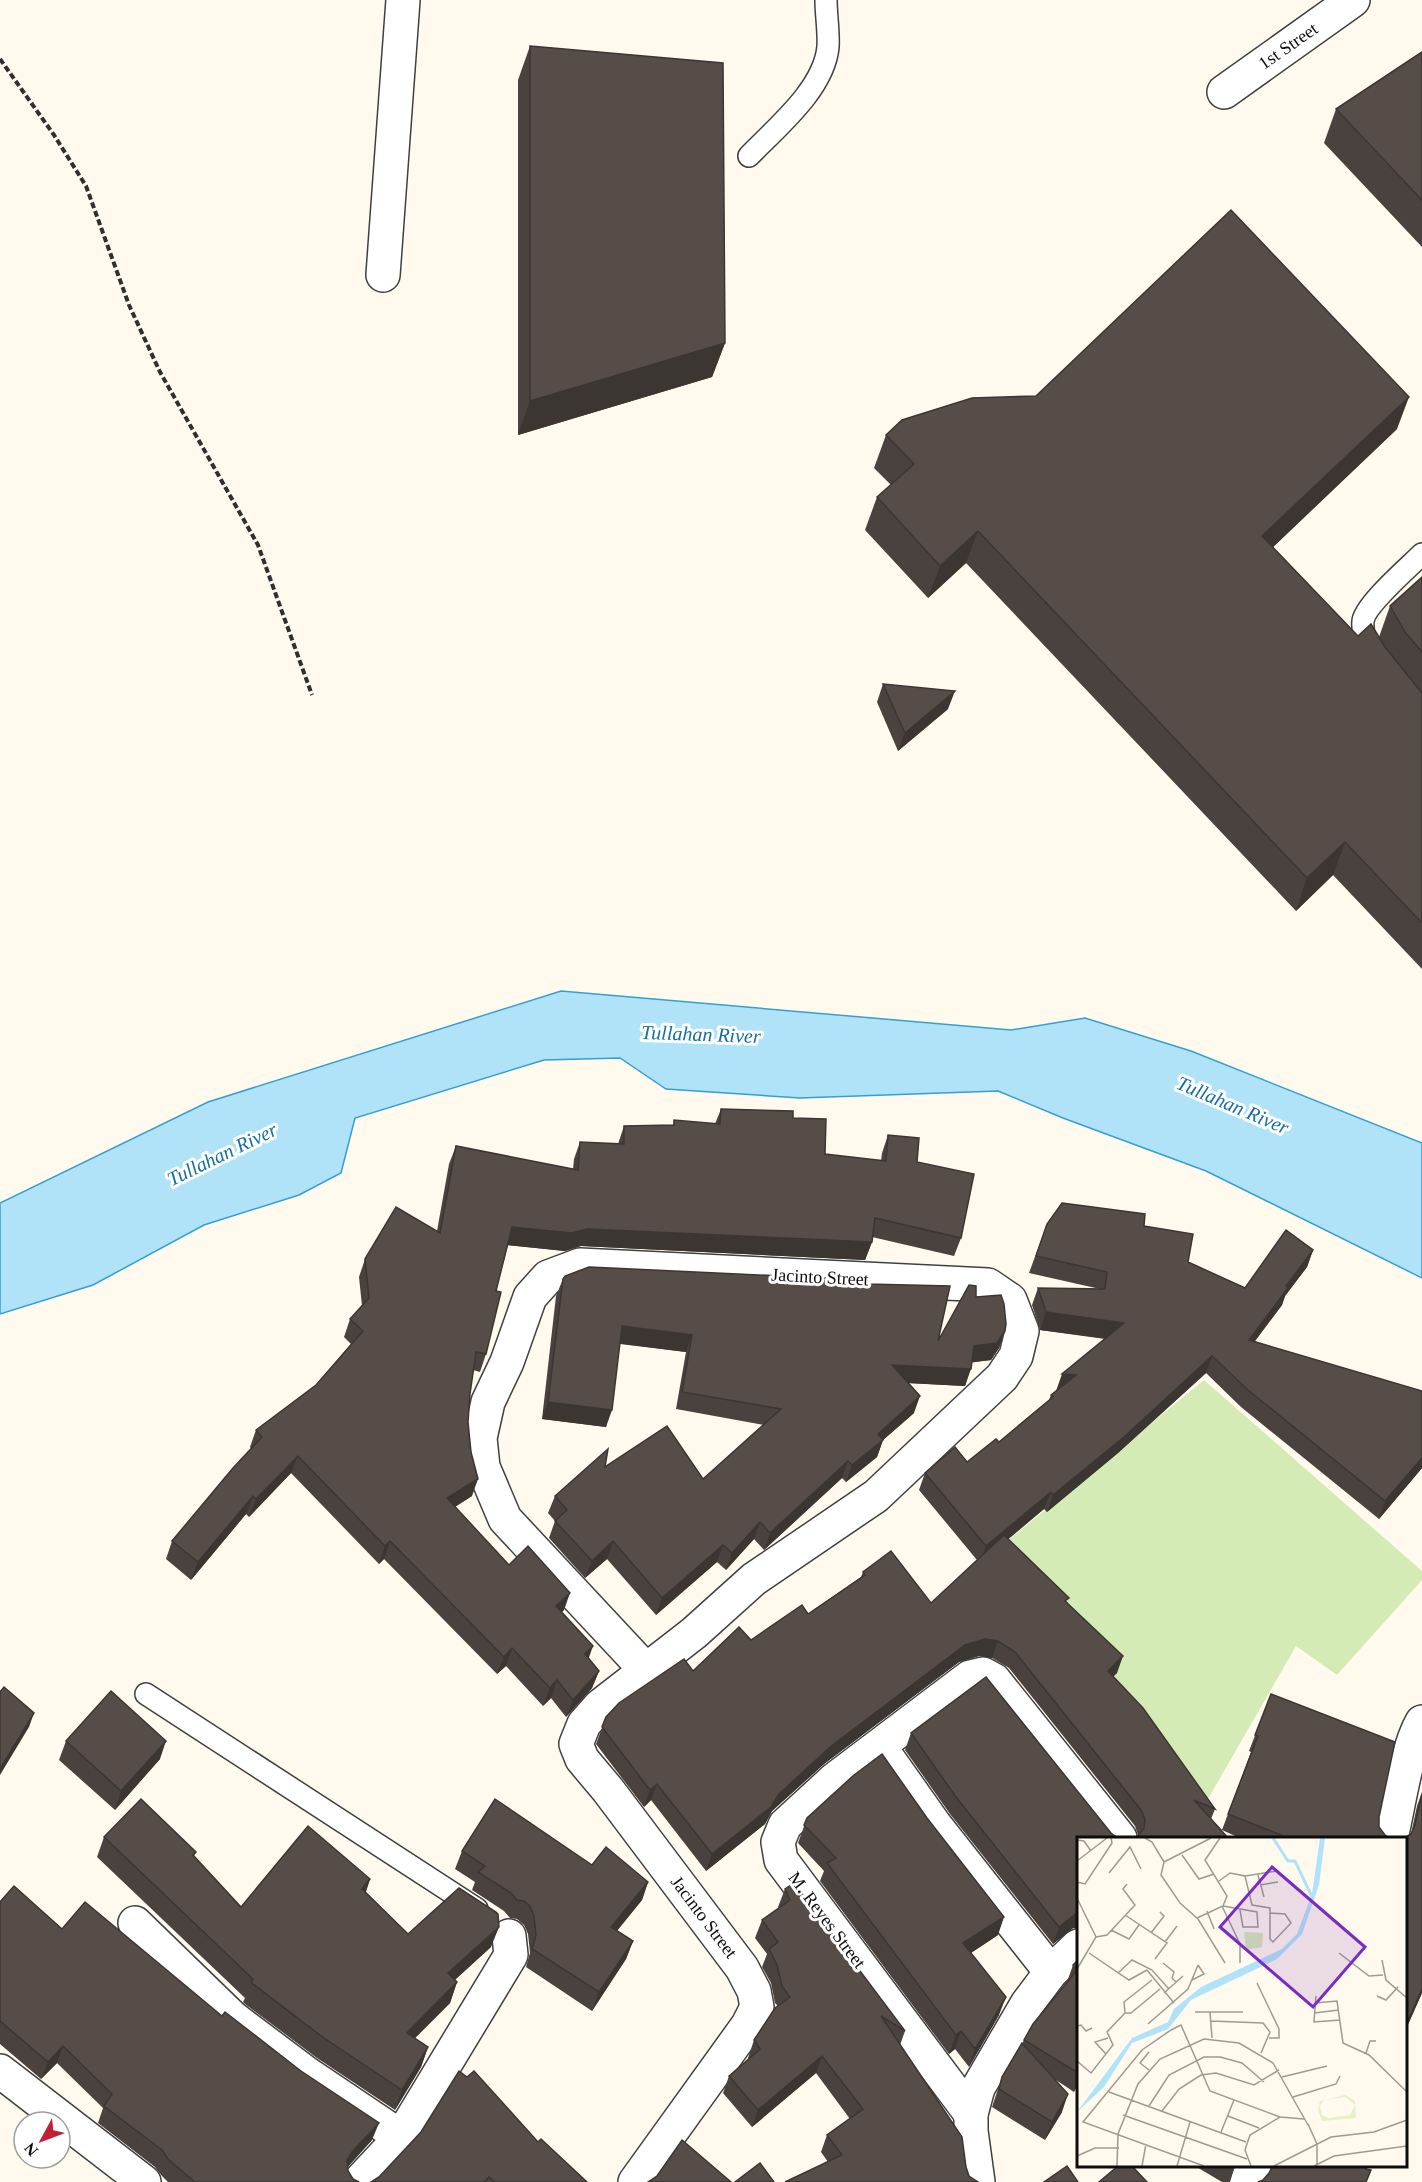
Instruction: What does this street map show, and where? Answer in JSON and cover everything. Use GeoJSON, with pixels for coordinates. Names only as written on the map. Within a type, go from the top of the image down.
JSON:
{"type":"FeatureCollection","features":[{"type":"Feature","properties":{"kind":"street"},"geometry":{"type":"LineString","coordinates":[[383,275],[403,0]]}},
{"type":"Feature","properties":{"kind":"street","name":"1st Street"},"geometry":{"type":"LineString","coordinates":[[1224,92],[1338,4]]}},
{"type":"Feature","properties":{"kind":"street","name":"Jacinto Street"},"geometry":{"type":"LineString","coordinates":[[635,2182],[748,2025],[757,2007],[754,1991],[742,1968],[608,1790],[582,1759],[576,1744],[584,1724],[600,1706],[694,1633],[754,1579],[876,1496],[1002,1377],[1016,1356],[1022,1331],[1010,1300],[988,1285],[579,1265],[548,1277],[530,1297],[507,1362],[488,1402],[480,1438],[483,1467],[506,1519],[645,1670]]}},
{"type":"Feature","properties":{"kind":"street","name":"M. Reyes Street"},"geometry":{"type":"LineString","coordinates":[[970,2114],[781,1860],[778,1842],[785,1825],[835,1779],[970,1677],[983,1674],[994,1680],[1118,1837]]}},
{"type":"Feature","properties":{"kind":"street"},"geometry":{"type":"LineString","coordinates":[[1391,1837],[1416,1732],[1422,1722]]}},
{"type":"Feature","properties":{"kind":"street"},"geometry":{"type":"LineString","coordinates":[[880,1747],[936,1824],[1051,1971]]}},
{"type":"Feature","properties":{"kind":"street"},"geometry":{"type":"LineString","coordinates":[[135,1923],[232,2018],[306,2073],[401,2137]]}},
{"type":"Feature","properties":{"kind":"street"},"geometry":{"type":"LineString","coordinates":[[359,2182],[401,2137],[511,1955],[509,1936]]}},
{"type":"Feature","properties":{"kind":"street"},"geometry":{"type":"LineString","coordinates":[[978,2182],[970,2131],[970,2114],[978,2088],[1027,2004],[1051,1971],[1077,1947]]}},
{"type":"Feature","properties":{"kind":"street"},"geometry":{"type":"LineString","coordinates":[[0,2071],[144,2182]]}},
{"type":"Feature","properties":{"kind":"street"},"geometry":{"type":"LineString","coordinates":[[1246,2182],[1254,2167]]}},
{"type":"Feature","properties":{"kind":"lane"},"geometry":{"type":"LineString","coordinates":[[749,156],[808,93],[824,67],[828,47],[826,0]]}},
{"type":"Feature","properties":{"kind":"lane"},"geometry":{"type":"LineString","coordinates":[[1386,675],[1365,645],[1363,619],[1375,600],[1422,554]]}},
{"type":"Feature","properties":{"kind":"lane"},"geometry":{"type":"LineString","coordinates":[[146,1694],[497,1922],[509,1936]]}},
{"type":"Feature","properties":{"kind":"path"},"geometry":{"type":"LineString","coordinates":[[0,59],[54,135],[86,186],[129,305],[160,372],[258,545],[312,696]]}},
{"type":"Feature","properties":{"kind":"green space"},"geometry":{"type":"Polygon","coordinates":[[[1204,1380],[1422,1571],[1422,1580],[1337,1675],[1296,1646],[1204,1806],[1006,1542],[1204,1380]]]}},
{"type":"Feature","properties":{"kind":"water","name":"Tullahan River"},"geometry":{"type":"Polygon","coordinates":[[[561,991],[1011,1030],[1085,1018],[1191,1051],[1422,1143],[1422,1278],[1206,1171],[1063,1118],[998,1091],[800,1098],[666,1089],[620,1058],[544,1060],[355,1118],[341,1173],[299,1195],[204,1225],[93,1285],[0,1314],[0,1203],[208,1102],[561,991]]]}},
{"type":"Feature","properties":{"kind":"building"},"geometry":{"type":"Polygon","coordinates":[[[530,46],[723,63],[725,343],[530,401],[530,46]]]}},
{"type":"Feature","properties":{"kind":"building"},"geometry":{"type":"Polygon","coordinates":[[[1422,52],[1422,200],[1336,109],[1422,52]]]}},
{"type":"Feature","properties":{"kind":"building"},"geometry":{"type":"Polygon","coordinates":[[[1231,210],[1409,397],[1262,536],[1358,636],[1371,624],[1385,647],[1422,693],[1422,923],[1345,842],[1307,878],[978,531],[940,566],[877,497],[914,464],[886,435],[902,420],[972,398],[1036,396],[1231,210]]]}},
{"type":"Feature","properties":{"kind":"building"},"geometry":{"type":"Polygon","coordinates":[[[1422,577],[1422,652],[1405,632],[1390,606],[1422,577]]]}},
{"type":"Feature","properties":{"kind":"building"},"geometry":{"type":"Polygon","coordinates":[[[883,684],[955,691],[905,733],[883,684]]]}},
{"type":"Feature","properties":{"kind":"building"},"geometry":{"type":"Polygon","coordinates":[[[721,1109],[793,1111],[793,1118],[826,1119],[825,1154],[886,1161],[888,1135],[919,1138],[917,1162],[974,1174],[961,1238],[875,1218],[872,1242],[587,1229],[572,1233],[512,1227],[496,1291],[501,1292],[486,1354],[476,1352],[470,1394],[468,1422],[471,1452],[478,1479],[447,1498],[509,1565],[528,1546],[570,1593],[556,1606],[593,1646],[585,1654],[599,1671],[573,1700],[557,1680],[550,1688],[512,1648],[504,1657],[390,1541],[385,1546],[298,1456],[256,1499],[253,1496],[198,1562],[172,1541],[262,1437],[256,1430],[316,1385],[363,1331],[350,1319],[369,1298],[365,1259],[396,1207],[440,1233],[456,1146],[578,1170],[580,1142],[624,1144],[624,1126],[674,1125],[674,1120],[720,1124],[721,1109]]]}},
{"type":"Feature","properties":{"kind":"building"},"geometry":{"type":"Polygon","coordinates":[[[1062,1203],[1145,1214],[1144,1226],[1193,1234],[1188,1262],[1245,1288],[1286,1230],[1313,1250],[1249,1340],[1422,1391],[1422,1458],[1385,1501],[1248,1390],[1212,1356],[1125,1436],[1053,1495],[1051,1492],[986,1546],[925,1473],[955,1447],[967,1462],[996,1439],[999,1442],[1076,1375],[1062,1374],[1124,1323],[1046,1312],[1038,1288],[1105,1289],[1107,1272],[1036,1256],[1047,1224],[1062,1203]]]}},
{"type":"Feature","properties":{"kind":"building"},"geometry":{"type":"Polygon","coordinates":[[[589,1267],[867,1280],[867,1284],[950,1286],[938,1341],[969,1285],[976,1286],[976,1297],[1001,1295],[1004,1304],[1005,1331],[997,1343],[974,1346],[971,1369],[892,1365],[920,1396],[878,1434],[883,1440],[852,1465],[848,1461],[770,1533],[760,1522],[732,1553],[723,1545],[662,1598],[613,1541],[592,1561],[555,1521],[567,1510],[555,1496],[608,1449],[605,1467],[667,1426],[703,1479],[781,1409],[682,1392],[692,1335],[622,1326],[612,1410],[548,1402],[563,1279],[565,1276],[589,1267]]]}},
{"type":"Feature","properties":{"kind":"building"},"geometry":{"type":"Polygon","coordinates":[[[1004,1535],[1069,1598],[1065,1601],[1123,1656],[1108,1671],[1143,1708],[1215,1809],[1194,1800],[1227,1837],[1136,1837],[1144,1828],[1145,1819],[1141,1810],[1015,1652],[998,1641],[985,1639],[965,1645],[830,1747],[778,1795],[771,1807],[712,1854],[657,1784],[650,1790],[602,1727],[606,1717],[619,1703],[684,1659],[693,1671],[739,1627],[751,1640],[802,1605],[808,1614],[865,1575],[863,1572],[891,1551],[931,1603],[1004,1535]]]}},
{"type":"Feature","properties":{"kind":"building"},"geometry":{"type":"Polygon","coordinates":[[[986,1677],[1116,1837],[1077,1837],[1077,1913],[1059,1927],[956,1797],[911,1733],[986,1677]]]}},
{"type":"Feature","properties":{"kind":"building"},"geometry":{"type":"Polygon","coordinates":[[[4,1687],[34,1713],[0,1769],[0,1692],[4,1687]]]}},
{"type":"Feature","properties":{"kind":"building"},"geometry":{"type":"Polygon","coordinates":[[[111,1691],[166,1741],[121,1791],[66,1741],[111,1691]]]}},
{"type":"Feature","properties":{"kind":"building"},"geometry":{"type":"Polygon","coordinates":[[[1271,1694],[1395,1742],[1379,1817],[1379,1827],[1388,1837],[1286,1837],[1228,1814],[1258,1736],[1255,1735],[1271,1694]]]}},
{"type":"Feature","properties":{"kind":"building"},"geometry":{"type":"Polygon","coordinates":[[[882,1754],[927,1818],[1004,1917],[963,1943],[1006,1997],[975,2049],[961,2031],[956,2035],[827,1863],[836,1858],[804,1825],[807,1818],[854,1775],[882,1754]]]}},
{"type":"Feature","properties":{"kind":"building"},"geometry":{"type":"Polygon","coordinates":[[[1422,1794],[1422,1989],[1407,2023],[1406,1837],[1411,1834],[1422,1794]]]}},
{"type":"Feature","properties":{"kind":"building"},"geometry":{"type":"Polygon","coordinates":[[[141,1799],[196,1852],[193,1855],[241,1907],[308,1826],[370,1879],[362,1889],[408,1934],[459,1888],[498,1914],[499,1927],[448,1973],[457,1982],[407,2033],[428,2047],[402,2090],[324,2038],[253,1984],[251,1982],[253,1979],[104,1837],[141,1799]]]}},
{"type":"Feature","properties":{"kind":"building"},"geometry":{"type":"Polygon","coordinates":[[[495,1799],[592,1865],[606,1847],[648,1882],[611,1927],[633,1941],[599,1992],[532,1949],[536,1935],[534,1916],[530,1906],[524,1901],[517,1900],[511,1893],[478,1872],[485,1866],[462,1851],[495,1799]]]}},
{"type":"Feature","properties":{"kind":"building"},"geometry":{"type":"Polygon","coordinates":[[[794,1883],[905,2031],[881,2016],[962,2137],[969,2176],[978,2182],[785,2182],[842,2155],[827,2135],[863,2109],[822,2056],[758,2110],[729,2076],[760,2049],[754,2040],[775,2008],[790,1997],[782,1986],[777,1965],[769,1949],[778,1942],[762,1920],[790,1900],[785,1889],[794,1883]]]}},
{"type":"Feature","properties":{"kind":"building"},"geometry":{"type":"Polygon","coordinates":[[[14,1886],[62,1929],[85,1902],[222,2016],[225,2012],[301,2071],[379,2123],[347,2160],[348,2171],[353,2179],[359,2182],[195,2182],[168,2159],[162,2150],[104,2106],[112,2094],[63,2046],[48,2062],[0,2021],[0,1902],[14,1886]]]}},
{"type":"Feature","properties":{"kind":"building"},"geometry":{"type":"Polygon","coordinates":[[[1077,1970],[1077,2072],[1024,2040],[1033,2024],[1077,1970]]]}},
{"type":"Feature","properties":{"kind":"building"},"geometry":{"type":"Polygon","coordinates":[[[1022,2043],[1068,2094],[1052,2122],[999,2089],[1002,2077],[1022,2043]]]}},
{"type":"Feature","properties":{"kind":"building"},"geometry":{"type":"Polygon","coordinates":[[[459,2071],[467,2077],[474,2071],[538,2142],[541,2139],[587,2182],[495,2182],[489,2177],[484,2182],[371,2182],[379,2177],[421,2132],[459,2071]]]}},
{"type":"Feature","properties":{"kind":"building"},"geometry":{"type":"Polygon","coordinates":[[[682,2140],[731,2182],[648,2182],[657,2176],[682,2140]]]}},
{"type":"Feature","properties":{"kind":"building"},"geometry":{"type":"Polygon","coordinates":[[[760,2163],[774,2182],[735,2182],[760,2163]]]}},
{"type":"Feature","properties":{"kind":"building"},"geometry":{"type":"Polygon","coordinates":[[[1067,2166],[1078,2182],[1044,2182],[1067,2166]]]}},
{"type":"Feature","properties":{"kind":"building"},"geometry":{"type":"Polygon","coordinates":[[[1117,2167],[1133,2167],[1147,2182],[1099,2182],[1117,2167]]]}},
{"type":"Feature","properties":{"kind":"building"},"geometry":{"type":"Polygon","coordinates":[[[1272,2167],[1367,2167],[1366,2169],[1371,2170],[1366,2182],[1258,2182],[1272,2167]]]}}]}
